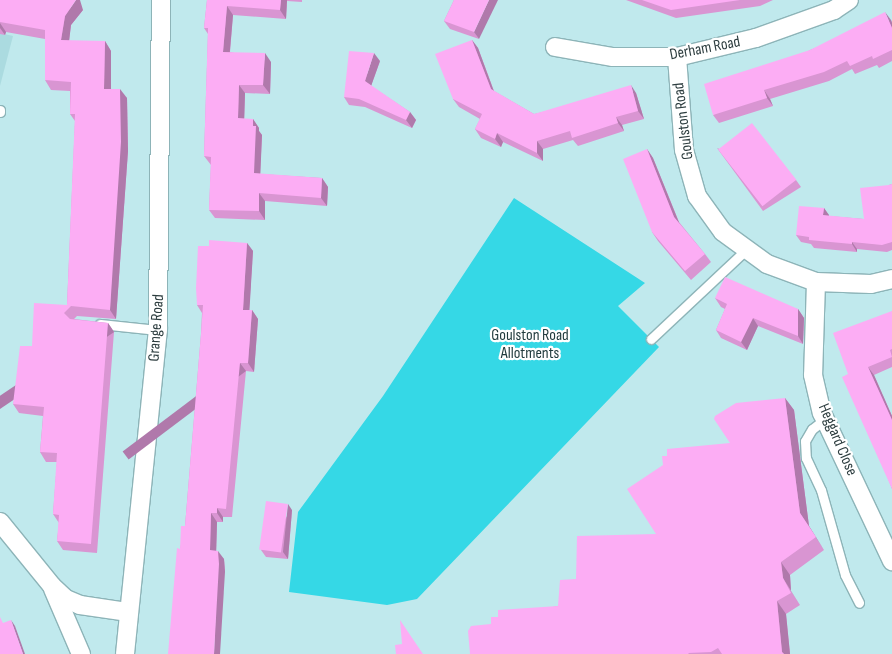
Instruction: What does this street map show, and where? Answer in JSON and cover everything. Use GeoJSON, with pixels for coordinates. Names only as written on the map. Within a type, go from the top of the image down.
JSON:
{"type":"FeatureCollection","features":[{"type":"Feature","properties":{"kind":"street","name":"Grange Road"},"geometry":{"type":"LineString","coordinates":[[125,654],[158,330],[161,0]]}},
{"type":"Feature","properties":{"kind":"street","name":"Derham Road"},"geometry":{"type":"LineString","coordinates":[[555,46],[614,57],[676,57],[756,38],[834,10],[849,0]]}},
{"type":"Feature","properties":{"kind":"street","name":"Goulston Road"},"geometry":{"type":"LineString","coordinates":[[676,57],[684,150],[697,196],[723,232],[767,264],[816,282],[871,284],[892,278]]}},
{"type":"Feature","properties":{"kind":"street","name":"Heggard Close"},"geometry":{"type":"LineString","coordinates":[[816,282],[813,375],[825,419],[892,561]]}},
{"type":"Feature","properties":{"kind":"street"},"geometry":{"type":"LineString","coordinates":[[0,522],[52,586],[66,599],[80,605],[128,612]]}},
{"type":"Feature","properties":{"kind":"street"},"geometry":{"type":"LineString","coordinates":[[52,586],[81,654]]}},
{"type":"Feature","properties":{"kind":"lane"},"geometry":{"type":"LineString","coordinates":[[651,339],[747,249]]}},
{"type":"Feature","properties":{"kind":"lane"},"geometry":{"type":"LineString","coordinates":[[86,323],[158,330]]}},
{"type":"Feature","properties":{"kind":"lane"},"geometry":{"type":"LineString","coordinates":[[825,419],[812,429],[805,441],[806,458],[821,490],[845,575],[859,603]]}},
{"type":"Feature","properties":{"kind":"shaded area"},"geometry":{"type":"Polygon","coordinates":[[[0,33],[13,36],[0,86],[0,33]]]}},
{"type":"Feature","properties":{"kind":"green space","name":"Goulston Road Allotments"},"geometry":{"type":"Polygon","coordinates":[[[514,198],[645,283],[618,306],[659,347],[417,599],[387,605],[289,592],[298,512],[383,396],[514,198]]]}},
{"type":"Feature","properties":{"kind":"building"},"geometry":{"type":"Polygon","coordinates":[[[0,0],[76,0],[65,16],[61,40],[105,41],[104,89],[120,89],[121,142],[110,310],[71,306],[64,313],[70,319],[108,323],[91,544],[57,541],[59,515],[53,514],[57,453],[40,452],[44,407],[13,404],[20,346],[32,346],[34,303],[67,305],[75,114],[70,114],[71,82],[45,80],[45,30],[0,22],[0,0]]]}},
{"type":"Feature","properties":{"kind":"building"},"geometry":{"type":"Polygon","coordinates":[[[207,0],[281,0],[280,10],[227,6],[223,52],[265,53],[263,85],[239,85],[238,118],[253,119],[253,126],[256,126],[254,173],[322,178],[321,198],[259,193],[259,211],[209,210],[211,157],[204,156],[208,28],[204,28],[207,0]]]}},
{"type":"Feature","properties":{"kind":"building"},"geometry":{"type":"Polygon","coordinates":[[[454,0],[489,0],[474,32],[444,21],[454,0]]]}},
{"type":"Feature","properties":{"kind":"building"},"geometry":{"type":"Polygon","coordinates":[[[642,0],[740,0],[671,10],[642,0]]]}},
{"type":"Feature","properties":{"kind":"building"},"geometry":{"type":"Polygon","coordinates":[[[885,12],[892,28],[892,50],[873,59],[872,56],[850,66],[847,61],[824,72],[764,90],[767,98],[713,115],[704,84],[810,50],[885,12]]]}},
{"type":"Feature","properties":{"kind":"building"},"geometry":{"type":"Polygon","coordinates":[[[472,40],[491,89],[534,114],[631,85],[638,111],[616,117],[618,123],[572,138],[570,131],[537,141],[537,153],[497,133],[495,139],[475,129],[482,114],[453,99],[435,54],[472,40]]]}},
{"type":"Feature","properties":{"kind":"building"},"geometry":{"type":"Polygon","coordinates":[[[349,51],[374,53],[365,81],[410,112],[406,120],[359,99],[344,97],[349,51]]]}},
{"type":"Feature","properties":{"kind":"building"},"geometry":{"type":"Polygon","coordinates":[[[752,123],[796,180],[762,206],[718,149],[752,123]]]}},
{"type":"Feature","properties":{"kind":"building"},"geometry":{"type":"Polygon","coordinates":[[[647,149],[674,217],[705,254],[685,271],[652,232],[623,159],[647,149]]]}},
{"type":"Feature","properties":{"kind":"building"},"geometry":{"type":"Polygon","coordinates":[[[892,184],[892,242],[882,245],[852,242],[852,244],[809,240],[809,237],[796,235],[799,206],[824,208],[823,215],[864,219],[860,188],[892,184]]]}},
{"type":"Feature","properties":{"kind":"building"},"geometry":{"type":"Polygon","coordinates":[[[209,240],[247,243],[243,310],[252,310],[248,363],[240,363],[226,509],[217,508],[217,513],[211,513],[210,550],[218,551],[219,564],[214,654],[168,654],[177,548],[180,549],[181,526],[185,526],[201,334],[203,305],[197,305],[196,288],[198,246],[209,246],[209,240]]]}},
{"type":"Feature","properties":{"kind":"building"},"geometry":{"type":"Polygon","coordinates":[[[725,277],[798,309],[798,336],[753,318],[741,342],[716,330],[727,304],[715,298],[725,277]]]}},
{"type":"Feature","properties":{"kind":"building"},"geometry":{"type":"Polygon","coordinates":[[[892,311],[892,349],[890,350],[892,357],[868,367],[892,420],[892,489],[842,377],[848,374],[833,333],[892,311]]]}},
{"type":"Feature","properties":{"kind":"building"},"geometry":{"type":"Polygon","coordinates":[[[785,398],[800,513],[816,537],[781,562],[783,578],[791,593],[777,601],[782,652],[784,654],[722,654],[718,648],[711,652],[689,654],[470,654],[468,631],[471,626],[491,624],[491,617],[498,617],[498,610],[558,606],[560,580],[576,579],[577,536],[656,534],[627,489],[663,465],[662,456],[667,456],[667,449],[730,443],[714,419],[715,416],[736,403],[785,398]]]}},
{"type":"Feature","properties":{"kind":"building"},"geometry":{"type":"Polygon","coordinates":[[[266,501],[288,504],[281,553],[259,550],[266,501]]]}},
{"type":"Feature","properties":{"kind":"building"},"geometry":{"type":"Polygon","coordinates":[[[0,617],[3,623],[11,620],[23,654],[0,654],[0,617]]]}},
{"type":"Feature","properties":{"kind":"building"},"geometry":{"type":"Polygon","coordinates":[[[400,620],[423,654],[396,654],[395,645],[402,644],[400,620]]]}}]}
